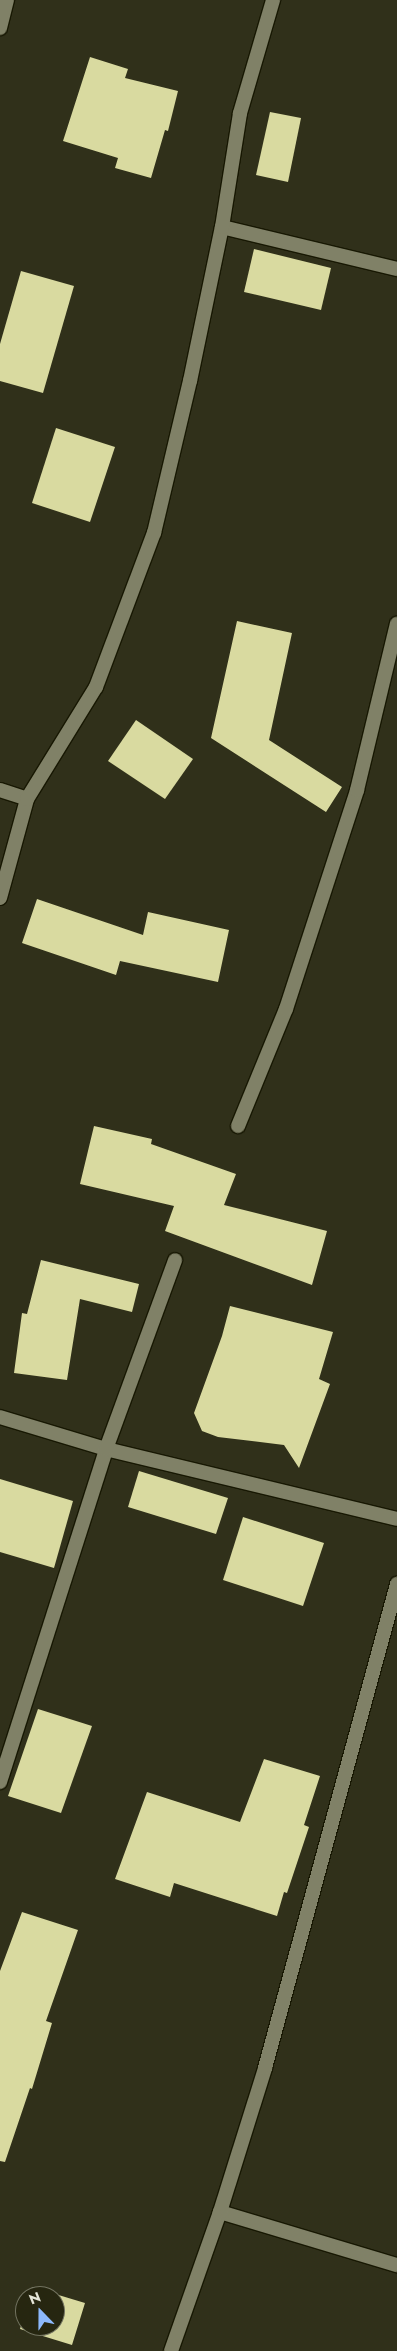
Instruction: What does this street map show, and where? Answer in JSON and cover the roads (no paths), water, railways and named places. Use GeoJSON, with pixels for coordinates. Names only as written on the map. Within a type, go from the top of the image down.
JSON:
{"type":"FeatureCollection","features":[{"type":"Feature","properties":{"kind":"street"},"geometry":{"type":"LineString","coordinates":[[0,28],[7,0]]}},
{"type":"Feature","properties":{"kind":"street"},"geometry":{"type":"LineString","coordinates":[[0,898],[27,799],[96,687],[154,533],[190,381],[222,226],[240,113],[272,0]]}},
{"type":"Feature","properties":{"kind":"street"},"geometry":{"type":"LineString","coordinates":[[222,226],[397,269]]}},
{"type":"Feature","properties":{"kind":"street"},"geometry":{"type":"LineString","coordinates":[[238,1126],[286,1009],[354,799],[397,624]]}},
{"type":"Feature","properties":{"kind":"street"},"geometry":{"type":"LineString","coordinates":[[0,790],[27,799]]}},
{"type":"Feature","properties":{"kind":"street"},"geometry":{"type":"LineString","coordinates":[[0,1782],[106,1449],[175,1260]]}},
{"type":"Feature","properties":{"kind":"street"},"geometry":{"type":"LineString","coordinates":[[0,1417],[106,1449],[397,1519]]}},
{"type":"Feature","properties":{"kind":"street"},"geometry":{"type":"LineString","coordinates":[[171,2351],[220,2212],[265,2068],[397,1584]]}},
{"type":"Feature","properties":{"kind":"street"},"geometry":{"type":"LineString","coordinates":[[220,2212],[397,2266]]}}]}
